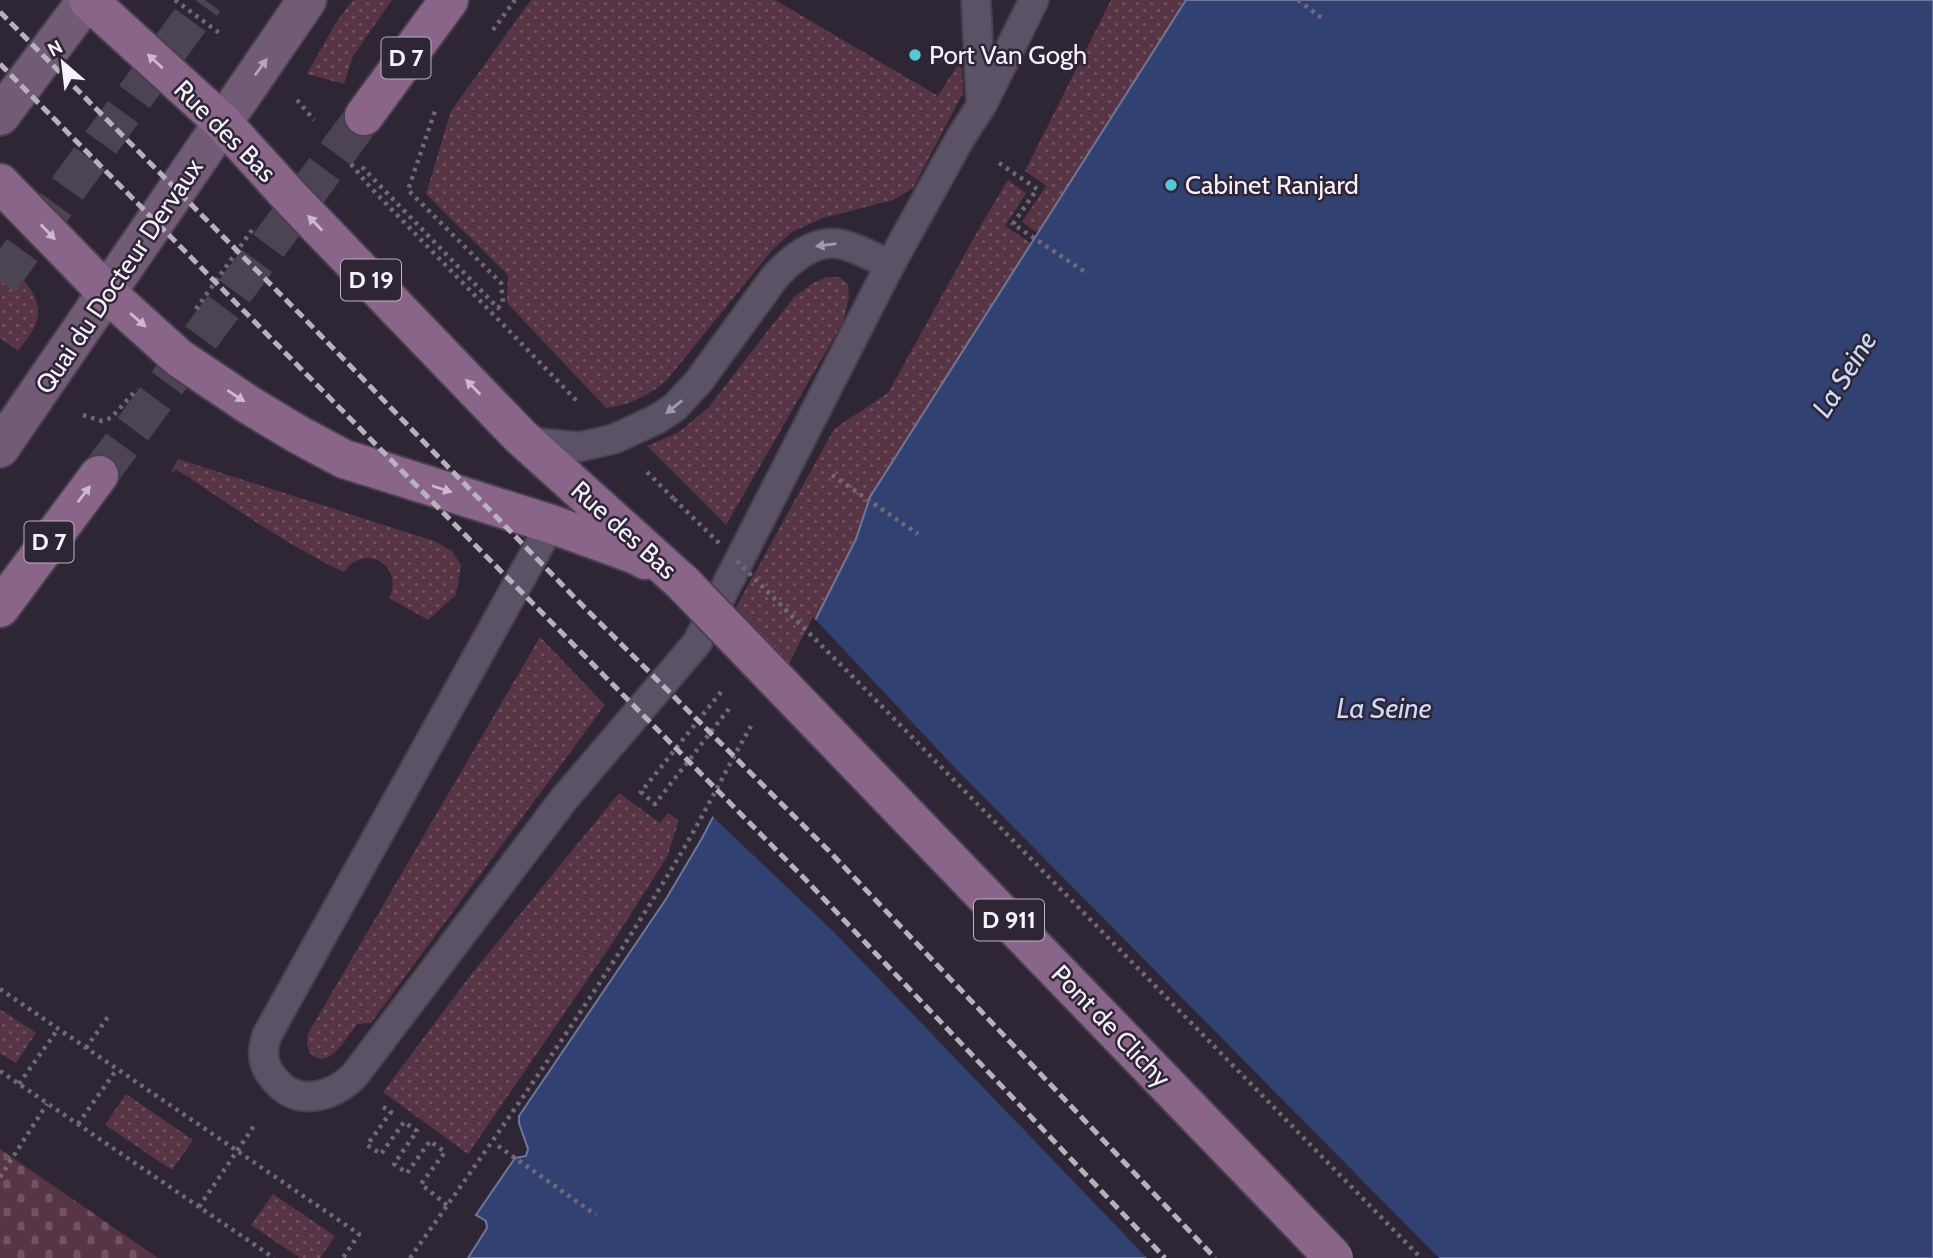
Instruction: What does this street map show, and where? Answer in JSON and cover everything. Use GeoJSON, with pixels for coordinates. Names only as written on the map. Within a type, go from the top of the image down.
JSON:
{"type":"FeatureCollection","features":[{"type":"Feature","properties":{"kind":"main road"},"geometry":{"type":"LineString","coordinates":[[0,116],[88,0]]}},
{"type":"Feature","properties":{"kind":"main road","name":"Rue des Bas"},"geometry":{"type":"LineString","coordinates":[[88,0],[223,123],[292,199],[520,436],[683,583]]}},
{"type":"Feature","properties":{"kind":"main road","name":"Quai du Docteur Dervaux"},"geometry":{"type":"LineString","coordinates":[[0,448],[307,0]]}},
{"type":"Feature","properties":{"kind":"main road","name":"D 7"},"geometry":{"type":"LineString","coordinates":[[364,116],[449,0]]}},
{"type":"Feature","properties":{"kind":"main road","name":"Rue des Bas"},"geometry":{"type":"LineString","coordinates":[[0,183],[107,293],[179,358],[249,405],[344,458],[551,524],[636,555],[683,583]]}},
{"type":"Feature","properties":{"kind":"main road","name":"D 7"},"geometry":{"type":"LineString","coordinates":[[0,608],[99,475]]}},
{"type":"Feature","properties":{"kind":"main road","name":"Pont de Clichy"},"geometry":{"type":"LineString","coordinates":[[683,583],[1334,1258]]}},
{"type":"Feature","properties":{"kind":"lane"},"geometry":{"type":"LineString","coordinates":[[976,0],[981,106]]}},
{"type":"Feature","properties":{"kind":"lane"},"geometry":{"type":"LineString","coordinates":[[551,524],[267,1035],[262,1047],[268,1072],[281,1087],[298,1096],[317,1096],[335,1091],[354,1076],[564,799],[697,643],[890,265],[981,106],[1034,0]]}},
{"type":"Feature","properties":{"kind":"lane"},"geometry":{"type":"LineString","coordinates":[[520,436],[540,443],[579,447],[614,439],[676,407],[699,381],[786,264],[815,246],[841,244],[890,265]]}},
{"type":"Feature","properties":{"kind":"path"},"geometry":{"type":"LineString","coordinates":[[491,33],[515,0]]}},
{"type":"Feature","properties":{"kind":"path"},"geometry":{"type":"LineString","coordinates":[[1298,0],[1323,19]]}},
{"type":"Feature","properties":{"kind":"path"},"geometry":{"type":"LineString","coordinates":[[358,160],[498,307],[503,302],[501,283],[408,190],[435,110],[443,99]]}},
{"type":"Feature","properties":{"kind":"path"},"geometry":{"type":"LineString","coordinates":[[296,100],[323,129]]}},
{"type":"Feature","properties":{"kind":"path"},"geometry":{"type":"LineString","coordinates":[[344,155],[370,187],[614,439]]}},
{"type":"Feature","properties":{"kind":"path"},"geometry":{"type":"LineString","coordinates":[[1032,186],[1037,189],[1013,224],[1085,272]]}},
{"type":"Feature","properties":{"kind":"path"},"geometry":{"type":"LineString","coordinates":[[202,301],[244,240]]}},
{"type":"Feature","properties":{"kind":"path"},"geometry":{"type":"LineString","coordinates":[[796,450],[918,534]]}},
{"type":"Feature","properties":{"kind":"path"},"geometry":{"type":"LineString","coordinates":[[674,499],[722,546]]}},
{"type":"Feature","properties":{"kind":"path"},"geometry":{"type":"LineString","coordinates":[[732,556],[1421,1258]]}},
{"type":"Feature","properties":{"kind":"path"},"geometry":{"type":"LineString","coordinates":[[697,643],[732,678],[641,792],[655,804],[736,699]]}},
{"type":"Feature","properties":{"kind":"path"},"geometry":{"type":"LineString","coordinates":[[410,1258],[624,946],[673,867],[756,717]]}},
{"type":"Feature","properties":{"kind":"path"},"geometry":{"type":"LineString","coordinates":[[0,989],[359,1234],[343,1258]]}},
{"type":"Feature","properties":{"kind":"path"},"geometry":{"type":"LineString","coordinates":[[86,1048],[110,1013]]}},
{"type":"Feature","properties":{"kind":"path"},"geometry":{"type":"LineString","coordinates":[[19,1084],[58,1029]]}},
{"type":"Feature","properties":{"kind":"path"},"geometry":{"type":"LineString","coordinates":[[78,1124],[117,1069]]}},
{"type":"Feature","properties":{"kind":"path"},"geometry":{"type":"LineString","coordinates":[[0,1071],[274,1258]]}},
{"type":"Feature","properties":{"kind":"path"},"geometry":{"type":"LineString","coordinates":[[376,1102],[391,1112],[367,1145],[381,1154],[404,1122],[417,1131],[394,1164],[407,1173],[430,1141],[445,1152],[421,1184],[448,1206]]}},
{"type":"Feature","properties":{"kind":"path"},"geometry":{"type":"LineString","coordinates":[[0,1177],[47,1104]]}},
{"type":"Feature","properties":{"kind":"path"},"geometry":{"type":"LineString","coordinates":[[199,1207],[262,1114]]}},
{"type":"Feature","properties":{"kind":"path"},"geometry":{"type":"LineString","coordinates":[[498,1146],[596,1215]]}},
{"type":"Feature","properties":{"kind":"green space"},"geometry":{"type":"Polygon","coordinates":[[[353,0],[392,0],[353,56],[344,84],[307,74],[335,24],[353,0]]]}},
{"type":"Feature","properties":{"kind":"green space"},"geometry":{"type":"Polygon","coordinates":[[[531,0],[775,0],[938,96],[957,66],[962,68],[963,93],[913,188],[893,200],[823,218],[792,232],[772,250],[666,381],[638,399],[606,408],[507,303],[508,275],[426,194],[451,111],[531,0]]]}},
{"type":"Feature","properties":{"kind":"green space"},"geometry":{"type":"Polygon","coordinates":[[[1111,0],[1186,0],[1038,233],[1022,222],[1046,186],[1025,171],[1111,0]]]}},
{"type":"Feature","properties":{"kind":"green space"},"geometry":{"type":"Polygon","coordinates":[[[1008,180],[1026,193],[1005,226],[1031,243],[870,497],[856,539],[784,682],[725,627],[834,429],[888,393],[1008,180]]]}},
{"type":"Feature","properties":{"kind":"green space"},"geometry":{"type":"Polygon","coordinates":[[[0,259],[24,280],[38,307],[34,328],[18,351],[0,338],[0,259]]]}},
{"type":"Feature","properties":{"kind":"green space"},"geometry":{"type":"Polygon","coordinates":[[[827,277],[839,277],[848,284],[849,298],[843,322],[726,525],[647,446],[679,432],[708,408],[794,297],[813,283],[827,277]]]}},
{"type":"Feature","properties":{"kind":"green space"},"geometry":{"type":"Polygon","coordinates":[[[178,459],[434,541],[452,551],[461,565],[456,595],[428,620],[389,598],[392,581],[390,573],[381,562],[365,558],[351,564],[344,572],[322,561],[259,524],[177,470],[171,472],[178,459]]]}},
{"type":"Feature","properties":{"kind":"green space"},"geometry":{"type":"Polygon","coordinates":[[[540,637],[605,705],[371,1023],[357,1024],[337,1050],[324,1058],[317,1058],[308,1049],[309,1032],[540,637]]]}},
{"type":"Feature","properties":{"kind":"green space"},"geometry":{"type":"Polygon","coordinates":[[[619,793],[660,823],[668,813],[679,820],[667,857],[613,942],[468,1154],[383,1092],[473,972],[619,793]]]}},
{"type":"Feature","properties":{"kind":"green space"},"geometry":{"type":"Polygon","coordinates":[[[0,1009],[36,1033],[16,1063],[0,1053],[0,1009]]]}},
{"type":"Feature","properties":{"kind":"green space"},"geometry":{"type":"Polygon","coordinates":[[[126,1094],[193,1140],[172,1170],[105,1125],[126,1094]]]}},
{"type":"Feature","properties":{"kind":"green space"},"geometry":{"type":"Polygon","coordinates":[[[0,1149],[158,1258],[0,1258],[0,1149]]]}},
{"type":"Feature","properties":{"kind":"green space"},"geometry":{"type":"Polygon","coordinates":[[[273,1194],[335,1236],[320,1258],[300,1258],[251,1225],[273,1194]]]}},
{"type":"Feature","properties":{"kind":"water","name":"La Seine"},"geometry":{"type":"Polygon","coordinates":[[[1186,0],[1933,0],[1933,1258],[468,1258],[487,1228],[486,1221],[476,1215],[515,1158],[526,1156],[528,1149],[519,1116],[666,899],[701,840],[856,539],[870,497],[1186,0]]]}},
{"type":"Feature","properties":{"kind":"pier"},"geometry":{"type":"Polygon","coordinates":[[[813,617],[960,773],[1439,1258],[1147,1258],[835,933],[711,815],[813,617]]]}},
{"type":"Feature","properties":{"kind":"tunnel"},"geometry":{"type":"LineString","coordinates":[[0,281],[205,0]]}},
{"type":"Feature","properties":{"kind":"tunnel"},"geometry":{"type":"LineString","coordinates":[[99,475],[364,116]]}},
{"type":"Feature","properties":{"kind":"railway"},"geometry":{"type":"LineString","coordinates":[[0,12],[301,315],[574,597],[830,852],[1215,1258]]}},
{"type":"Feature","properties":{"kind":"railway"},"geometry":{"type":"LineString","coordinates":[[0,64],[805,879],[1165,1258]]}},
{"type":"Feature","properties":{"kind":"place","name":"Port Van Gogh"},"geometry":{"type":"Point","coordinates":[915,55]}},
{"type":"Feature","properties":{"kind":"place","name":"Cabinet Ranjard"},"geometry":{"type":"Point","coordinates":[1171,185]}}]}
